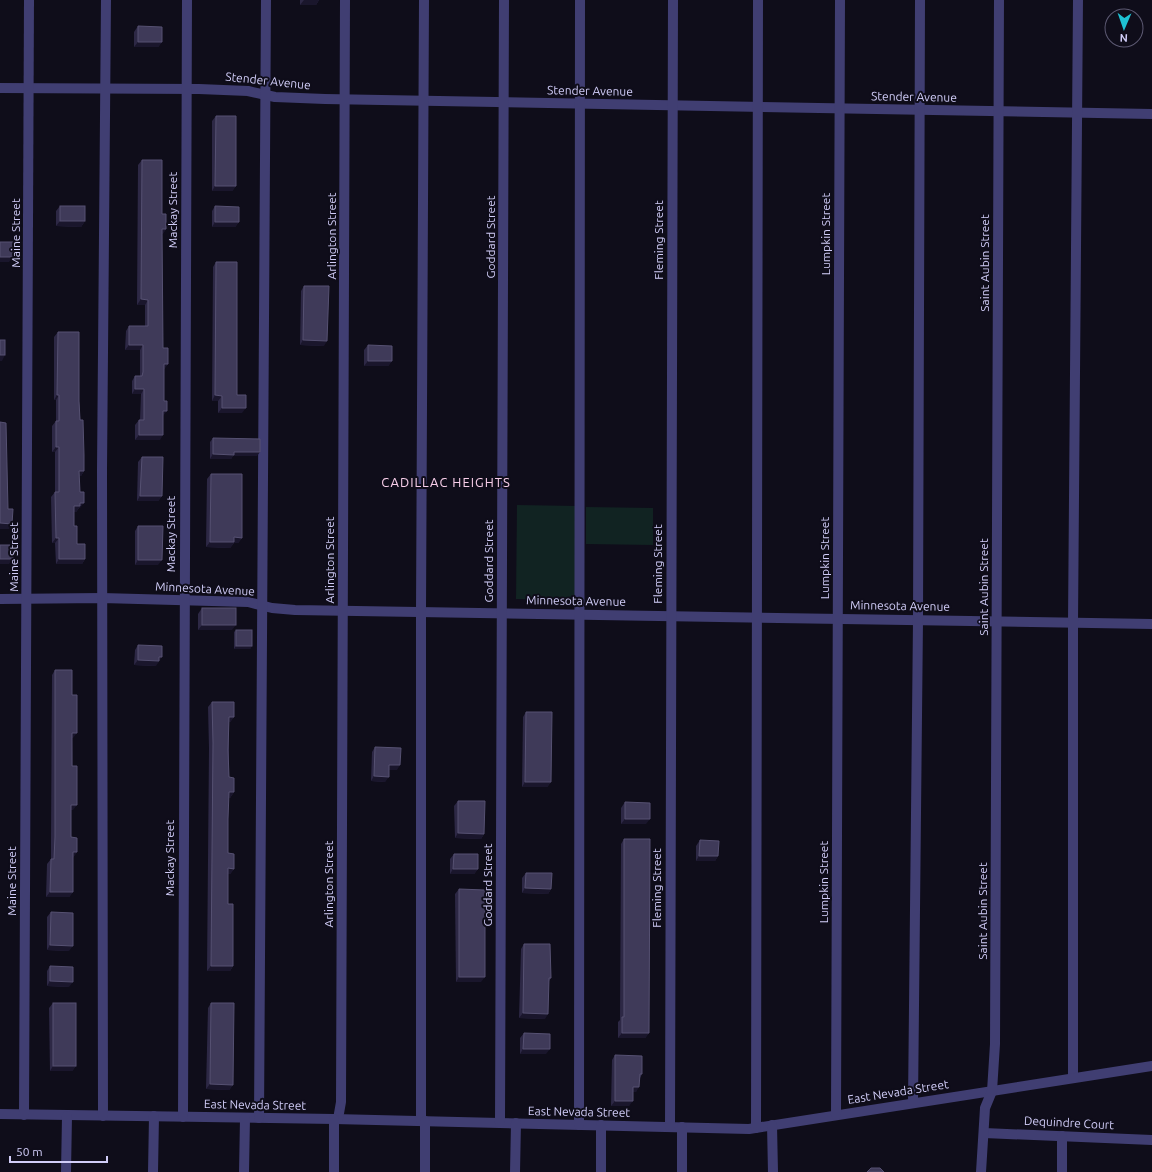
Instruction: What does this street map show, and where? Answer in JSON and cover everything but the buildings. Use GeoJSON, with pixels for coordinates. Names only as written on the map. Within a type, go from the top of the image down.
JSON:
{"type":"FeatureCollection","features":[{"type":"Feature","properties":{"kind":"street","name":"Maine Street"},"geometry":{"type":"LineString","coordinates":[[24,1115],[29,0]]}},
{"type":"Feature","properties":{"kind":"street"},"geometry":{"type":"LineString","coordinates":[[103,1116],[102,598],[106,0]]}},
{"type":"Feature","properties":{"kind":"street","name":"Mackay Street"},"geometry":{"type":"LineString","coordinates":[[183,1116],[187,0]]}},
{"type":"Feature","properties":{"kind":"street"},"geometry":{"type":"LineString","coordinates":[[260,1118],[266,0]]}},
{"type":"Feature","properties":{"kind":"street","name":"Arlington Street"},"geometry":{"type":"LineString","coordinates":[[334,1172],[336,1119],[341,1102],[346,99],[345,0]]}},
{"type":"Feature","properties":{"kind":"street"},"geometry":{"type":"LineString","coordinates":[[424,0],[420,611],[423,1121],[425,1172]]}},
{"type":"Feature","properties":{"kind":"street","name":"Goddard Street"},"geometry":{"type":"LineString","coordinates":[[500,1123],[504,0]]}},
{"type":"Feature","properties":{"kind":"street"},"geometry":{"type":"LineString","coordinates":[[579,1125],[580,0]]}},
{"type":"Feature","properties":{"kind":"street","name":"Fleming Street"},"geometry":{"type":"LineString","coordinates":[[670,1127],[673,0]]}},
{"type":"Feature","properties":{"kind":"street"},"geometry":{"type":"LineString","coordinates":[[756,1128],[758,0]]}},
{"type":"Feature","properties":{"kind":"street","name":"Lumpkin Street"},"geometry":{"type":"LineString","coordinates":[[836,1115],[840,0]]}},
{"type":"Feature","properties":{"kind":"street"},"geometry":{"type":"LineString","coordinates":[[913,1103],[918,620],[920,0]]}},
{"type":"Feature","properties":{"kind":"street","name":"Saint Aubin Street"},"geometry":{"type":"LineString","coordinates":[[980,1172],[984,1133],[984,1108],[992,1091],[995,1044],[999,0]]}},
{"type":"Feature","properties":{"kind":"street"},"geometry":{"type":"LineString","coordinates":[[1073,1078],[1073,622],[1078,0]]}},
{"type":"Feature","properties":{"kind":"street","name":"Stender Avenue"},"geometry":{"type":"LineString","coordinates":[[0,88],[187,89],[248,91],[266,96],[346,99],[1152,114]]}},
{"type":"Feature","properties":{"kind":"street","name":"Minnesota Avenue"},"geometry":{"type":"LineString","coordinates":[[0,599],[102,598],[248,602],[272,608],[295,610],[502,612],[1152,624]]}},
{"type":"Feature","properties":{"kind":"street","name":"East Nevada Street"},"geometry":{"type":"LineString","coordinates":[[0,1114],[67,1116],[183,1116],[682,1128],[756,1128],[1152,1066]]}},
{"type":"Feature","properties":{"kind":"street"},"geometry":{"type":"LineString","coordinates":[[66,1172],[67,1116]]}},
{"type":"Feature","properties":{"kind":"street"},"geometry":{"type":"LineString","coordinates":[[152,1172],[154,1116]]}},
{"type":"Feature","properties":{"kind":"street"},"geometry":{"type":"LineString","coordinates":[[244,1172],[245,1118]]}},
{"type":"Feature","properties":{"kind":"street"},"geometry":{"type":"LineString","coordinates":[[515,1172],[516,1123]]}},
{"type":"Feature","properties":{"kind":"street"},"geometry":{"type":"LineString","coordinates":[[601,1125],[601,1172]]}},
{"type":"Feature","properties":{"kind":"street"},"geometry":{"type":"LineString","coordinates":[[772,1126],[773,1172]]}},
{"type":"Feature","properties":{"kind":"street"},"geometry":{"type":"LineString","coordinates":[[682,1128],[682,1172]]}},
{"type":"Feature","properties":{"kind":"street","name":"Dequindre Court"},"geometry":{"type":"LineString","coordinates":[[984,1133],[1152,1140]]}},
{"type":"Feature","properties":{"kind":"street"},"geometry":{"type":"LineString","coordinates":[[1062,1136],[1062,1172]]}},
{"type":"Feature","properties":{"kind":"shaded area"},"geometry":{"type":"Polygon","coordinates":[[[517,505],[578,506],[578,600],[516,599],[517,505]]]}},
{"type":"Feature","properties":{"kind":"shaded area"},"geometry":{"type":"Polygon","coordinates":[[[586,507],[653,508],[653,545],[586,544],[586,507]]]}},
{"type":"Feature","properties":{"kind":"district","name":"CADILLAC HEIGHTS"},"geometry":{"type":"Point","coordinates":[446,482]}}]}
